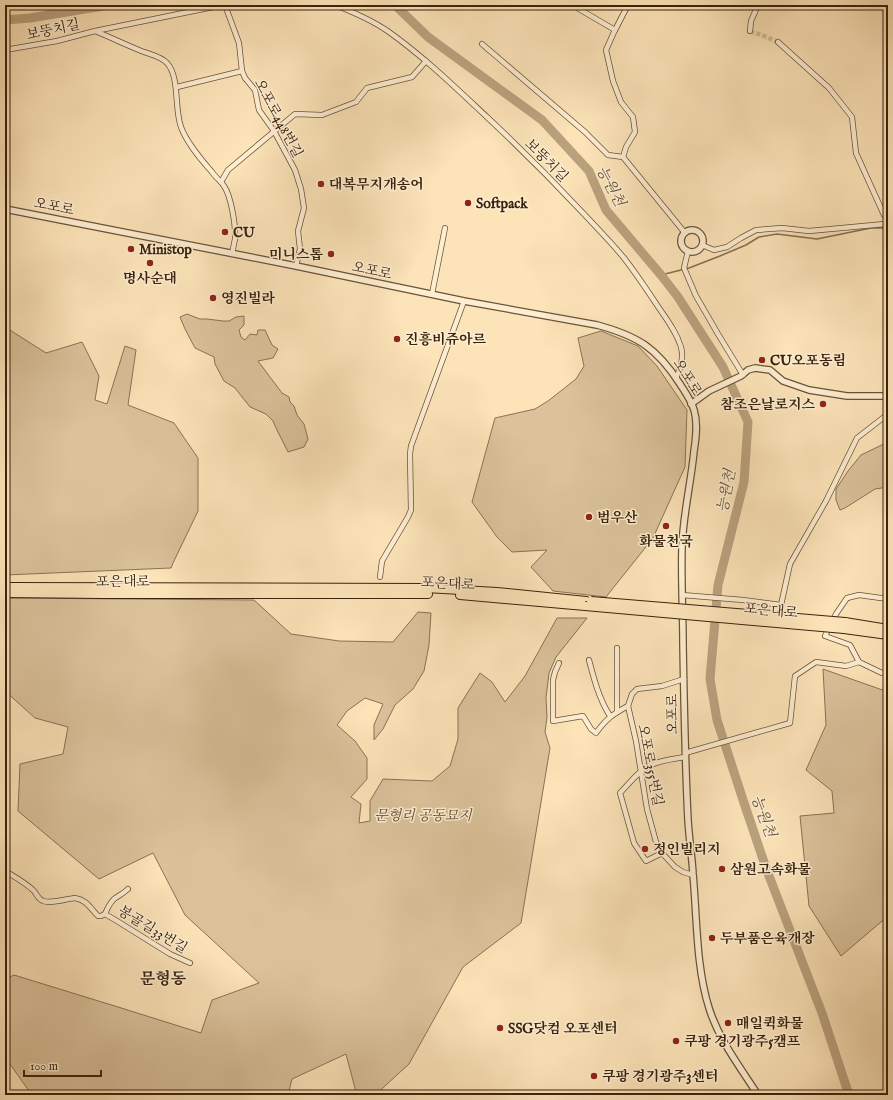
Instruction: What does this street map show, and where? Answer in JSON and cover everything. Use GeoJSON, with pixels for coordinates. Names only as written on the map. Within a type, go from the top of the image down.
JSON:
{"type":"FeatureCollection","features":[{"type":"Feature","properties":{"kind":"highway"},"geometry":{"type":"LineString","coordinates":[[884,5],[888,9]]}},
{"type":"Feature","properties":{"kind":"highway","name":"포은대로"},"geometry":{"type":"LineString","coordinates":[[5,587],[425,588],[497,592],[586,604]]}},
{"type":"Feature","properties":{"kind":"highway","name":"포은대로"},"geometry":{"type":"LineString","coordinates":[[5,593],[441,594],[586,604]]}},
{"type":"Feature","properties":{"kind":"highway"},"geometry":{"type":"LineString","coordinates":[[586,604],[888,629]]}},
{"type":"Feature","properties":{"kind":"highway"},"geometry":{"type":"LineString","coordinates":[[845,626],[888,635]]}},
{"type":"Feature","properties":{"kind":"street","name":"보뚱치길"},"geometry":{"type":"LineString","coordinates":[[5,50],[57,41],[95,31],[224,5]]}},
{"type":"Feature","properties":{"kind":"street","name":"오포로448번길"},"geometry":{"type":"LineString","coordinates":[[224,5],[239,43],[242,71],[245,78],[255,90],[259,110],[274,131],[295,170],[302,189],[304,208],[298,231],[300,249],[296,266]]}},
{"type":"Feature","properties":{"kind":"street","name":"보뚱치길"},"geometry":{"type":"LineString","coordinates":[[335,5],[353,12],[387,31],[426,61],[532,159],[624,258],[643,283],[676,336],[681,348],[682,358],[682,367],[676,378]]}},
{"type":"Feature","properties":{"kind":"street"},"geometry":{"type":"LineString","coordinates":[[575,5],[580,10],[615,30]]}},
{"type":"Feature","properties":{"kind":"street"},"geometry":{"type":"LineString","coordinates":[[623,157],[626,147],[635,132],[633,117],[621,102],[613,81],[606,50],[628,5]]}},
{"type":"Feature","properties":{"kind":"street"},"geometry":{"type":"LineString","coordinates":[[750,31],[751,21],[758,5]]}},
{"type":"Feature","properties":{"kind":"street"},"geometry":{"type":"LineString","coordinates":[[95,31],[167,62],[176,87],[177,108],[181,127],[202,160],[225,186],[228,193],[234,220],[235,239],[232,254]]}},
{"type":"Feature","properties":{"kind":"street"},"geometry":{"type":"LineString","coordinates":[[778,42],[829,88],[852,117],[856,153],[884,215],[888,219]]}},
{"type":"Feature","properties":{"kind":"street"},"geometry":{"type":"LineString","coordinates":[[482,44],[598,144],[608,155],[623,157],[685,232]]}},
{"type":"Feature","properties":{"kind":"street"},"geometry":{"type":"LineString","coordinates":[[221,182],[228,170],[295,114],[322,114],[356,102],[367,88],[412,77],[426,61]]}},
{"type":"Feature","properties":{"kind":"street"},"geometry":{"type":"LineString","coordinates":[[176,87],[242,71]]}},
{"type":"Feature","properties":{"kind":"street","name":"오포로"},"geometry":{"type":"LineString","coordinates":[[5,209],[296,266],[464,301],[590,323],[612,329],[640,340],[661,357],[676,378],[691,404],[694,412],[696,437],[683,530],[682,595],[685,755],[688,822],[702,984],[709,1009],[725,1044],[758,1095]]}},
{"type":"Feature","properties":{"kind":"street"},"geometry":{"type":"LineString","coordinates":[[702,245],[714,250],[727,247],[756,230],[782,228],[809,231],[885,224],[888,225]]}},
{"type":"Feature","properties":{"kind":"street"},"geometry":{"type":"LineString","coordinates":[[432,294],[445,228]]}},
{"type":"Feature","properties":{"kind":"street"},"geometry":{"type":"LineString","coordinates":[[691,230],[698,232],[702,238],[702,245],[695,252],[691,252],[684,249],[681,239],[685,232],[691,230]]}},
{"type":"Feature","properties":{"kind":"street"},"geometry":{"type":"LineString","coordinates":[[688,251],[684,268],[696,296],[742,375]]}},
{"type":"Feature","properties":{"kind":"street"},"geometry":{"type":"LineString","coordinates":[[380,577],[382,561],[411,510],[411,446],[464,301]]}},
{"type":"Feature","properties":{"kind":"street"},"geometry":{"type":"LineString","coordinates":[[691,404],[709,391],[742,375],[748,370],[755,368],[770,370],[783,381],[809,390],[847,396],[888,396]]}},
{"type":"Feature","properties":{"kind":"street"},"geometry":{"type":"LineString","coordinates":[[682,595],[781,605],[790,564],[826,501],[857,438],[888,414]]}},
{"type":"Feature","properties":{"kind":"street"},"geometry":{"type":"LineString","coordinates":[[888,598],[859,595],[847,598],[836,614],[825,636],[850,645],[859,662],[882,673],[888,673]]}},
{"type":"Feature","properties":{"kind":"street"},"geometry":{"type":"LineString","coordinates":[[617,712],[618,648]]}},
{"type":"Feature","properties":{"kind":"street"},"geometry":{"type":"LineString","coordinates":[[589,660],[596,688],[604,707],[610,716]]}},
{"type":"Feature","properties":{"kind":"street"},"geometry":{"type":"LineString","coordinates":[[662,854],[646,861],[634,843],[620,793],[641,771],[651,765],[685,755],[705,747],[790,723],[795,676],[816,662],[846,666],[859,662]]}},
{"type":"Feature","properties":{"kind":"street"},"geometry":{"type":"LineString","coordinates":[[559,663],[553,680],[553,721],[583,716],[591,729],[596,733],[610,716],[628,706],[632,694],[637,689],[662,686],[684,679]]}},
{"type":"Feature","properties":{"kind":"street","name":"오포로355번길"},"geometry":{"type":"LineString","coordinates":[[628,706],[636,741],[647,809],[656,842],[662,854],[675,867],[683,872],[693,874]]}},
{"type":"Feature","properties":{"kind":"street","name":"봉골길33번길"},"geometry":{"type":"LineString","coordinates":[[5,871],[29,887],[43,901],[49,902],[75,898],[78,899],[90,906],[98,916],[105,914],[170,954],[190,963]]}},
{"type":"Feature","properties":{"kind":"street"},"geometry":{"type":"LineString","coordinates":[[105,914],[114,899],[124,894],[128,889]]}},
{"type":"Feature","properties":{"kind":"green space"},"geometry":{"type":"Polygon","coordinates":[[[187,314],[200,319],[223,321],[229,321],[236,317],[244,316],[244,325],[239,330],[241,337],[245,340],[250,334],[257,335],[258,330],[265,330],[272,345],[278,349],[273,358],[258,361],[282,393],[289,397],[297,415],[304,424],[308,439],[304,447],[288,452],[273,421],[266,414],[250,407],[235,388],[224,381],[215,364],[214,357],[195,348],[180,317],[187,314]]]}},
{"type":"Feature","properties":{"kind":"green space"},"geometry":{"type":"Polygon","coordinates":[[[5,327],[46,353],[82,342],[99,376],[95,400],[107,404],[125,346],[136,350],[128,405],[174,423],[198,458],[198,511],[171,568],[5,575],[5,327]]]}},
{"type":"Feature","properties":{"kind":"green space"},"geometry":{"type":"Polygon","coordinates":[[[601,331],[638,346],[657,366],[687,410],[685,467],[653,538],[606,597],[553,591],[531,567],[547,550],[512,552],[497,537],[472,502],[495,418],[535,409],[548,401],[576,379],[584,366],[578,338],[601,331]]]}},
{"type":"Feature","properties":{"kind":"green space"},"geometry":{"type":"Polygon","coordinates":[[[888,442],[888,487],[875,489],[840,510],[836,500],[836,489],[848,471],[861,455],[888,442]]]}},
{"type":"Feature","properties":{"kind":"green space","name":"문형리 공동묘지"},"geometry":{"type":"Polygon","coordinates":[[[5,598],[254,600],[291,634],[339,641],[393,642],[418,612],[431,613],[429,645],[424,671],[413,689],[395,705],[383,729],[374,740],[374,725],[383,704],[365,698],[347,711],[337,725],[355,741],[367,758],[367,779],[351,797],[361,804],[359,823],[370,821],[370,801],[383,779],[432,781],[450,766],[458,739],[458,708],[480,673],[492,682],[505,702],[525,676],[557,618],[587,618],[556,657],[549,673],[546,698],[547,717],[545,732],[550,748],[521,923],[463,967],[409,1064],[375,1095],[356,1092],[346,1054],[292,1079],[288,1095],[41,1095],[29,1091],[5,1057],[5,979],[14,975],[201,1033],[212,1000],[259,983],[185,915],[153,853],[99,879],[18,811],[20,764],[63,754],[68,727],[35,718],[5,691],[5,598]]]}},
{"type":"Feature","properties":{"kind":"green space"},"geometry":{"type":"Polygon","coordinates":[[[823,669],[888,692],[888,916],[841,956],[809,906],[800,816],[834,813],[832,791],[806,770],[826,725],[823,669]]]}},
{"type":"Feature","properties":{"kind":"waterway","name":"능원천"},"geometry":{"type":"LineString","coordinates":[[5,20],[30,18],[109,5]]}},
{"type":"Feature","properties":{"kind":"waterway","name":"능원천"},"geometry":{"type":"LineString","coordinates":[[395,5],[428,37],[542,120],[589,171],[606,210],[678,297],[723,367],[748,422],[744,482],[718,585],[710,679],[717,720],[744,803],[766,868],[822,1013],[849,1095]]}},
{"type":"Feature","properties":{"kind":"waterway"},"geometry":{"type":"LineString","coordinates":[[661,275],[689,268],[720,256],[746,245],[759,237],[777,234],[817,239],[871,228],[888,229]]}},
{"type":"Feature","properties":{"kind":"tunnel"},"geometry":{"type":"LineString","coordinates":[[750,31],[778,42]]}},
{"type":"Feature","properties":{"kind":"place","name":"대복무지개송어"},"geometry":{"type":"Point","coordinates":[321,184]}},
{"type":"Feature","properties":{"kind":"place","name":"Softpack"},"geometry":{"type":"Point","coordinates":[468,203]}},
{"type":"Feature","properties":{"kind":"place","name":"CU"},"geometry":{"type":"Point","coordinates":[225,232]}},
{"type":"Feature","properties":{"kind":"place","name":"Ministop"},"geometry":{"type":"Point","coordinates":[131,249]}},
{"type":"Feature","properties":{"kind":"place","name":"미니스톱"},"geometry":{"type":"Point","coordinates":[331,254]}},
{"type":"Feature","properties":{"kind":"place","name":"명사순대"},"geometry":{"type":"Point","coordinates":[150,263]}},
{"type":"Feature","properties":{"kind":"place","name":"영진빌라"},"geometry":{"type":"Point","coordinates":[213,298]}},
{"type":"Feature","properties":{"kind":"place","name":"진흥비쥬아르"},"geometry":{"type":"Point","coordinates":[397,339]}},
{"type":"Feature","properties":{"kind":"place","name":"CU오포동림"},"geometry":{"type":"Point","coordinates":[762,360]}},
{"type":"Feature","properties":{"kind":"place","name":"참조은날로지스"},"geometry":{"type":"Point","coordinates":[823,404]}},
{"type":"Feature","properties":{"kind":"place","name":"범우산"},"geometry":{"type":"Point","coordinates":[589,517]}},
{"type":"Feature","properties":{"kind":"place","name":"화물천국"},"geometry":{"type":"Point","coordinates":[666,526]}},
{"type":"Feature","properties":{"kind":"place","name":"정인빌리지"},"geometry":{"type":"Point","coordinates":[645,849]}},
{"type":"Feature","properties":{"kind":"place","name":"삼원고속화물"},"geometry":{"type":"Point","coordinates":[722,869]}},
{"type":"Feature","properties":{"kind":"place","name":"두부품은육개장"},"geometry":{"type":"Point","coordinates":[712,938]}},
{"type":"Feature","properties":{"kind":"place","name":"매일퀵화물"},"geometry":{"type":"Point","coordinates":[728,1023]}},
{"type":"Feature","properties":{"kind":"place","name":"SSG닷컴 오포센터"},"geometry":{"type":"Point","coordinates":[500,1028]}},
{"type":"Feature","properties":{"kind":"place","name":"쿠팡 경기광주5캠프"},"geometry":{"type":"Point","coordinates":[676,1041]}},
{"type":"Feature","properties":{"kind":"place","name":"쿠팡 경기광주3센터"},"geometry":{"type":"Point","coordinates":[594,1076]}},
{"type":"Feature","properties":{"kind":"district","name":"문형동"},"geometry":{"type":"Point","coordinates":[163,978]}}]}
